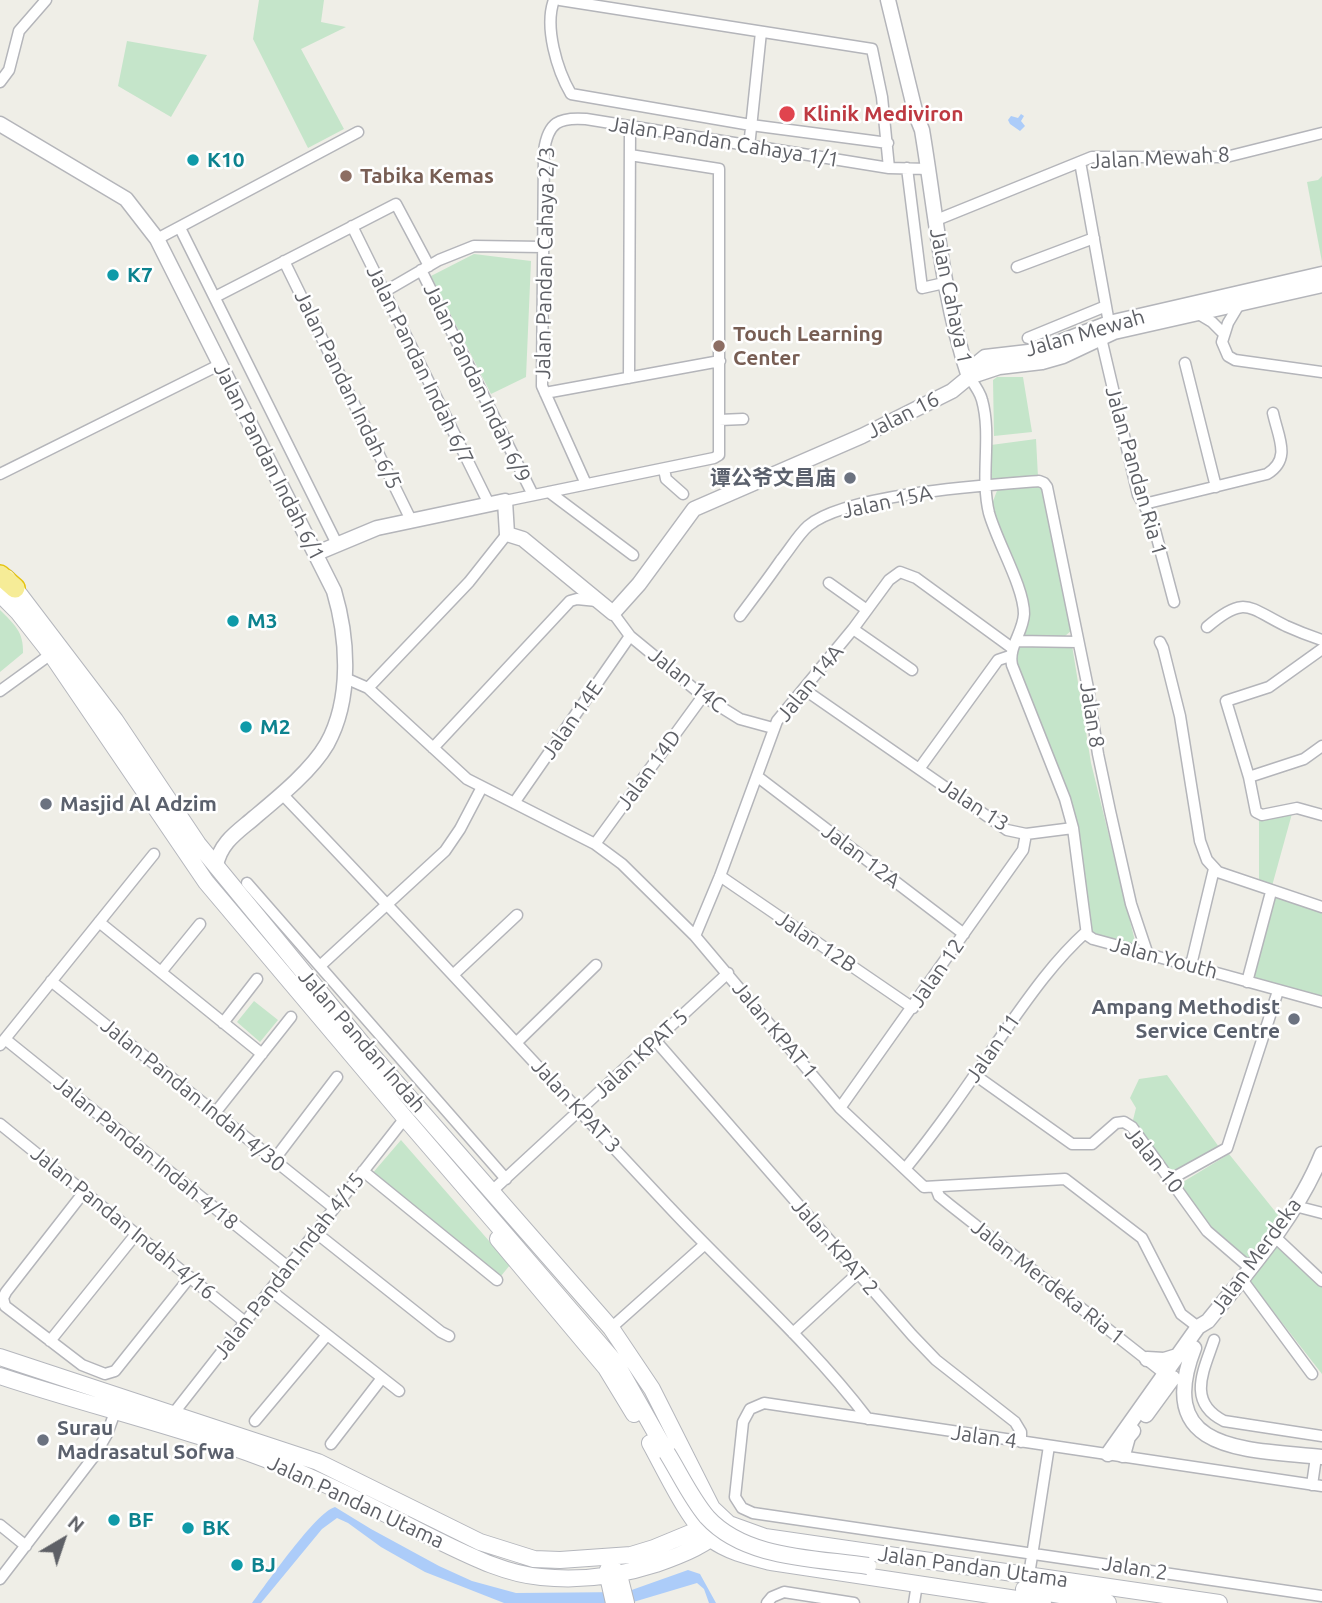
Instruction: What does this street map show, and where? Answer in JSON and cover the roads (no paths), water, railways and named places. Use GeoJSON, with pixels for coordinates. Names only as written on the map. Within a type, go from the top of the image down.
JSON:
{"type":"FeatureCollection","features":[{"type":"Feature","properties":{"kind":"highway"},"geometry":{"type":"LineString","coordinates":[[0,575],[7,591]]}},
{"type":"Feature","properties":{"kind":"main road","name":"Jalan Pandan Indah"},"geometry":{"type":"LineString","coordinates":[[0,567],[7,591],[18,612],[51,654],[205,881],[478,1201],[481,1217],[517,1265],[613,1378],[700,1528]]}},
{"type":"Feature","properties":{"kind":"main road","name":"Jalan Pandan Indah"},"geometry":{"type":"LineString","coordinates":[[7,591],[115,720],[198,844],[216,866],[365,1047],[611,1328],[652,1389],[701,1489],[724,1520]]}},
{"type":"Feature","properties":{"kind":"main road"},"geometry":{"type":"LineString","coordinates":[[478,1201],[616,1363],[694,1498],[720,1529],[739,1541],[765,1551],[1108,1603]]}},
{"type":"Feature","properties":{"kind":"main road"},"geometry":{"type":"LineString","coordinates":[[0,1357],[90,1387],[107,1397],[169,1419]]}},
{"type":"Feature","properties":{"kind":"main road","name":"Jalan Pandan Utama"},"geometry":{"type":"LineString","coordinates":[[0,1376],[115,1412],[169,1419],[318,1462],[480,1542],[534,1559],[579,1567],[617,1583]]}},
{"type":"Feature","properties":{"kind":"main road","name":"Jalan Pandan Utama"},"geometry":{"type":"LineString","coordinates":[[169,1419],[287,1467],[488,1563],[539,1577],[582,1577],[617,1583],[639,1570],[712,1541],[724,1520]]}},
{"type":"Feature","properties":{"kind":"main road"},"geometry":{"type":"LineString","coordinates":[[682,1500],[694,1502],[701,1489]]}},
{"type":"Feature","properties":{"kind":"main road","name":"Jalan Pandan Utama"},"geometry":{"type":"LineString","coordinates":[[617,1583],[654,1548],[724,1520],[765,1537],[1219,1603]]}},
{"type":"Feature","properties":{"kind":"main road","name":"Jalan Pandan Utama"},"geometry":{"type":"LineString","coordinates":[[700,1528],[712,1541],[760,1559],[1043,1603]]}},
{"type":"Feature","properties":{"kind":"main road"},"geometry":{"type":"LineString","coordinates":[[760,1559],[755,1556],[752,1545],[765,1537]]}},
{"type":"Feature","properties":{"kind":"main road"},"geometry":{"type":"LineString","coordinates":[[1176,1596],[1195,1603]]}},
{"type":"Feature","properties":{"kind":"street"},"geometry":{"type":"LineString","coordinates":[[0,82],[9,70],[19,31],[46,0]]}},
{"type":"Feature","properties":{"kind":"street"},"geometry":{"type":"LineString","coordinates":[[554,0],[549,14],[564,82],[571,94],[751,125],[888,142]]}},
{"type":"Feature","properties":{"kind":"street"},"geometry":{"type":"LineString","coordinates":[[560,0],[872,49],[890,168]]}},
{"type":"Feature","properties":{"kind":"street","name":"Jalan Cahaya 1"},"geometry":{"type":"LineString","coordinates":[[888,0],[922,130],[944,283],[956,339],[969,377]]}},
{"type":"Feature","properties":{"kind":"street"},"geometry":{"type":"LineString","coordinates":[[749,147],[761,32]]}},
{"type":"Feature","properties":{"kind":"street","name":"Jalan Pandan Cahaya 1/1"},"geometry":{"type":"LineString","coordinates":[[558,120],[568,117],[890,168],[926,168]]}},
{"type":"Feature","properties":{"kind":"street","name":"Jalan Pandan Cahaya 2/3"},"geometry":{"type":"LineString","coordinates":[[558,120],[545,139],[544,150],[542,386],[586,484]]}},
{"type":"Feature","properties":{"kind":"street","name":"Jalan Pandan Indah 6/1"},"geometry":{"type":"LineString","coordinates":[[0,124],[126,199],[157,239],[334,591],[341,614],[345,677],[340,709],[327,744],[312,764],[282,794],[223,845]]}},
{"type":"Feature","properties":{"kind":"street"},"geometry":{"type":"LineString","coordinates":[[629,378],[630,127]]}},
{"type":"Feature","properties":{"kind":"street"},"geometry":{"type":"LineString","coordinates":[[157,239],[358,132]]}},
{"type":"Feature","properties":{"kind":"street","name":"Jalan Mewah 8"},"geometry":{"type":"LineString","coordinates":[[934,218],[1098,157],[1226,157],[1322,133]]}},
{"type":"Feature","properties":{"kind":"street"},"geometry":{"type":"LineString","coordinates":[[317,553],[377,528],[664,469],[719,455],[719,169],[630,155]]}},
{"type":"Feature","properties":{"kind":"street"},"geometry":{"type":"LineString","coordinates":[[1080,162],[1109,323]]}},
{"type":"Feature","properties":{"kind":"street"},"geometry":{"type":"LineString","coordinates":[[907,168],[922,288],[944,283]]}},
{"type":"Feature","properties":{"kind":"street"},"geometry":{"type":"LineString","coordinates":[[215,297],[396,204],[425,268]]}},
{"type":"Feature","properties":{"kind":"street","name":"Jalan Pandan Indah 6/7"},"geometry":{"type":"LineString","coordinates":[[352,226],[489,504]]}},
{"type":"Feature","properties":{"kind":"street"},"geometry":{"type":"LineString","coordinates":[[180,228],[337,544]]}},
{"type":"Feature","properties":{"kind":"street"},"geometry":{"type":"LineString","coordinates":[[1017,267],[1094,238]]}},
{"type":"Feature","properties":{"kind":"street"},"geometry":{"type":"LineString","coordinates":[[384,292],[425,268],[474,246],[543,247]]}},
{"type":"Feature","properties":{"kind":"street","name":"Jalan Pandan Indah 6/5"},"geometry":{"type":"LineString","coordinates":[[284,261],[411,520]]}},
{"type":"Feature","properties":{"kind":"street","name":"Jalan Pandan Indah 6/9"},"geometry":{"type":"LineString","coordinates":[[425,268],[533,495]]}},
{"type":"Feature","properties":{"kind":"street","name":"Jalan Mewah"},"geometry":{"type":"LineString","coordinates":[[969,377],[999,367],[1042,362],[1063,356],[1114,332],[1197,313],[1238,298],[1322,274]]}},
{"type":"Feature","properties":{"kind":"street","name":"Jalan Mewah"},"geometry":{"type":"LineString","coordinates":[[985,357],[1037,351],[1109,323],[1322,285]]}},
{"type":"Feature","properties":{"kind":"street"},"geometry":{"type":"LineString","coordinates":[[1238,298],[1224,334],[1223,349],[1235,360],[1322,372]]}},
{"type":"Feature","properties":{"kind":"street"},"geometry":{"type":"LineString","coordinates":[[1028,338],[1106,306]]}},
{"type":"Feature","properties":{"kind":"street"},"geometry":{"type":"LineString","coordinates":[[1197,313],[1212,322],[1224,334]]}},
{"type":"Feature","properties":{"kind":"street","name":"Jalan Pandan Ria 1"},"geometry":{"type":"LineString","coordinates":[[1101,338],[1138,495],[1152,519],[1174,602]]}},
{"type":"Feature","properties":{"kind":"street"},"geometry":{"type":"LineString","coordinates":[[956,339],[967,352],[985,357]]}},
{"type":"Feature","properties":{"kind":"street"},"geometry":{"type":"LineString","coordinates":[[985,357],[974,366],[969,377],[982,399],[989,510],[1000,546],[1021,596],[1024,615],[1013,648],[1073,828],[1087,933]]}},
{"type":"Feature","properties":{"kind":"street"},"geometry":{"type":"LineString","coordinates":[[545,393],[720,361]]}},
{"type":"Feature","properties":{"kind":"street"},"geometry":{"type":"LineString","coordinates":[[1185,363],[1216,487]]}},
{"type":"Feature","properties":{"kind":"street"},"geometry":{"type":"LineString","coordinates":[[0,474],[219,365]]}},
{"type":"Feature","properties":{"kind":"street","name":"Jalan 16"},"geometry":{"type":"LineString","coordinates":[[613,613],[639,584],[694,509],[862,436],[952,391],[969,377]]}},
{"type":"Feature","properties":{"kind":"street"},"geometry":{"type":"LineString","coordinates":[[1144,504],[1267,474],[1277,468],[1282,457],[1273,413]]}},
{"type":"Feature","properties":{"kind":"street"},"geometry":{"type":"LineString","coordinates":[[719,420],[743,419]]}},
{"type":"Feature","properties":{"kind":"street"},"geometry":{"type":"LineString","coordinates":[[664,469],[666,479],[683,494]]}},
{"type":"Feature","properties":{"kind":"street","name":"Jalan 15A"},"geometry":{"type":"LineString","coordinates":[[740,616],[798,538],[820,518],[872,501],[986,485],[1039,481]]}},
{"type":"Feature","properties":{"kind":"street","name":"Jalan 8"},"geometry":{"type":"LineString","coordinates":[[1039,481],[1044,482],[1047,487],[1110,811],[1131,904],[1147,953]]}},
{"type":"Feature","properties":{"kind":"street"},"geometry":{"type":"LineString","coordinates":[[549,492],[633,555]]}},
{"type":"Feature","properties":{"kind":"street"},"geometry":{"type":"LineString","coordinates":[[368,688],[469,582],[507,534],[505,501]]}},
{"type":"Feature","properties":{"kind":"street"},"geometry":{"type":"LineString","coordinates":[[507,534],[523,539],[613,613]]}},
{"type":"Feature","properties":{"kind":"street","name":"Jalan 14A"},"geometry":{"type":"LineString","coordinates":[[695,936],[780,716],[805,690],[889,580],[900,572],[915,578],[1013,648]]}},
{"type":"Feature","properties":{"kind":"street"},"geometry":{"type":"LineString","coordinates":[[829,583],[867,610]]}},
{"type":"Feature","properties":{"kind":"street"},"geometry":{"type":"LineString","coordinates":[[433,748],[570,601],[586,599],[600,602]]}},
{"type":"Feature","properties":{"kind":"street"},"geometry":{"type":"LineString","coordinates":[[1208,627],[1231,610],[1246,607],[1259,609],[1284,625],[1322,640]]}},
{"type":"Feature","properties":{"kind":"street","name":"Jalan 14C"},"geometry":{"type":"LineString","coordinates":[[613,613],[630,636],[703,696],[740,719],[774,728]]}},
{"type":"Feature","properties":{"kind":"street"},"geometry":{"type":"LineString","coordinates":[[853,629],[912,670]]}},
{"type":"Feature","properties":{"kind":"street","name":"Jalan 14E"},"geometry":{"type":"LineString","coordinates":[[514,803],[630,636]]}},
{"type":"Feature","properties":{"kind":"street"},"geometry":{"type":"LineString","coordinates":[[1013,648],[1079,642]]}},
{"type":"Feature","properties":{"kind":"street"},"geometry":{"type":"LineString","coordinates":[[1160,642],[1180,716],[1200,841],[1207,860],[1214,869],[1272,892],[1322,907]]}},
{"type":"Feature","properties":{"kind":"street","name":"Jalan 13"},"geometry":{"type":"LineString","coordinates":[[919,769],[998,660],[1013,648]]}},
{"type":"Feature","properties":{"kind":"street"},"geometry":{"type":"LineString","coordinates":[[1322,649],[1269,687],[1226,701],[1249,777],[1254,808],[1258,814],[1297,808],[1322,815]]}},
{"type":"Feature","properties":{"kind":"street"},"geometry":{"type":"LineString","coordinates":[[0,691],[51,654]]}},
{"type":"Feature","properties":{"kind":"street","name":"Jalan KPAT 1"},"geometry":{"type":"LineString","coordinates":[[345,677],[368,688],[467,779],[595,844],[622,864],[695,936],[840,1108],[924,1187],[936,1188]]}},
{"type":"Feature","properties":{"kind":"street","name":"Jalan 13"},"geometry":{"type":"LineString","coordinates":[[805,690],[1007,830],[1026,834],[1073,828]]}},
{"type":"Feature","properties":{"kind":"street","name":"Jalan 14D"},"geometry":{"type":"LineString","coordinates":[[595,844],[703,696]]}},
{"type":"Feature","properties":{"kind":"street"},"geometry":{"type":"LineString","coordinates":[[1249,777],[1304,759],[1322,747]]}},
{"type":"Feature","properties":{"kind":"street","name":"Jalan 12A"},"geometry":{"type":"LineString","coordinates":[[758,777],[964,934]]}},
{"type":"Feature","properties":{"kind":"street"},"geometry":{"type":"LineString","coordinates":[[320,967],[445,850],[460,829],[482,787]]}},
{"type":"Feature","properties":{"kind":"street","name":"Jalan KPAT 3"},"geometry":{"type":"LineString","coordinates":[[282,794],[454,974],[704,1245],[793,1333],[868,1419]]}},
{"type":"Feature","properties":{"kind":"street","name":"Jalan 12"},"geometry":{"type":"LineString","coordinates":[[840,1108],[1023,850],[1026,834]]}},
{"type":"Feature","properties":{"kind":"street"},"geometry":{"type":"LineString","coordinates":[[198,844],[212,847],[223,845],[216,866]]}},
{"type":"Feature","properties":{"kind":"street"},"geometry":{"type":"LineString","coordinates":[[2,1042],[154,854]]}},
{"type":"Feature","properties":{"kind":"street"},"geometry":{"type":"LineString","coordinates":[[1191,965],[1214,869]]}},
{"type":"Feature","properties":{"kind":"street","name":"Jalan 12B"},"geometry":{"type":"LineString","coordinates":[[720,876],[913,1007]]}},
{"type":"Feature","properties":{"kind":"street"},"geometry":{"type":"LineString","coordinates":[[247,883],[506,1179]]}},
{"type":"Feature","properties":{"kind":"street"},"geometry":{"type":"LineString","coordinates":[[1247,982],[1272,892]]}},
{"type":"Feature","properties":{"kind":"street"},"geometry":{"type":"LineString","coordinates":[[454,974],[517,915]]}},
{"type":"Feature","properties":{"kind":"street"},"geometry":{"type":"LineString","coordinates":[[99,922],[262,1054]]}},
{"type":"Feature","properties":{"kind":"street"},"geometry":{"type":"LineString","coordinates":[[161,972],[200,923]]}},
{"type":"Feature","properties":{"kind":"street","name":"Jalan Youth"},"geometry":{"type":"LineString","coordinates":[[1087,933],[1093,939],[1322,1002]]}},
{"type":"Feature","properties":{"kind":"street","name":"Jalan 11"},"geometry":{"type":"LineString","coordinates":[[905,1169],[928,1142],[1050,970],[1066,950],[1087,933]]}},
{"type":"Feature","properties":{"kind":"street"},"geometry":{"type":"LineString","coordinates":[[517,1042],[596,965]]}},
{"type":"Feature","properties":{"kind":"street","name":"Jalan KPAT 5"},"geometry":{"type":"LineString","coordinates":[[492,1191],[728,973]]}},
{"type":"Feature","properties":{"kind":"street"},"geometry":{"type":"LineString","coordinates":[[223,1023],[257,979]]}},
{"type":"Feature","properties":{"kind":"street","name":"Jalan Pandan Indah 4/30"},"geometry":{"type":"LineString","coordinates":[[51,981],[334,1208]]}},
{"type":"Feature","properties":{"kind":"street"},"geometry":{"type":"LineString","coordinates":[[1171,1179],[1227,1148],[1278,991]]}},
{"type":"Feature","properties":{"kind":"street"},"geometry":{"type":"LineString","coordinates":[[215,1112],[292,1017]]}},
{"type":"Feature","properties":{"kind":"street","name":"Jalan KPAT 2"},"geometry":{"type":"LineString","coordinates":[[655,1040],[936,1360],[1015,1422],[1021,1432],[1021,1442]]}},
{"type":"Feature","properties":{"kind":"street","name":"Jalan Pandan Indah 4/18"},"geometry":{"type":"LineString","coordinates":[[2,1042],[288,1267]]}},
{"type":"Feature","properties":{"kind":"street","name":"Jalan 10"},"geometry":{"type":"LineString","coordinates":[[975,1075],[1072,1144],[1092,1144],[1116,1123],[1124,1122],[1132,1127],[1207,1231],[1245,1273],[1312,1374]]}},
{"type":"Feature","properties":{"kind":"street"},"geometry":{"type":"LineString","coordinates":[[274,1160],[337,1077]]}},
{"type":"Feature","properties":{"kind":"street","name":"Jalan Pandan Indah 4/15"},"geometry":{"type":"LineString","coordinates":[[169,1419],[405,1118]]}},
{"type":"Feature","properties":{"kind":"street","name":"Jalan Pandan Indah 4/16"},"geometry":{"type":"LineString","coordinates":[[0,1124],[245,1322]]}},
{"type":"Feature","properties":{"kind":"street","name":"Jalan Merdeka"},"geometry":{"type":"LineString","coordinates":[[1173,1379],[1177,1356],[1274,1236],[1310,1181],[1322,1154]]}},
{"type":"Feature","properties":{"kind":"street"},"geometry":{"type":"LineString","coordinates":[[363,1171],[497,1280]]}},
{"type":"Feature","properties":{"kind":"street"},"geometry":{"type":"LineString","coordinates":[[936,1188],[1065,1179],[1142,1238],[1181,1314],[1203,1324]]}},
{"type":"Feature","properties":{"kind":"street","name":"Jalan Merdeka Ria 1"},"geometry":{"type":"LineString","coordinates":[[936,1188],[950,1205],[1173,1379]]}},
{"type":"Feature","properties":{"kind":"street"},"geometry":{"type":"LineString","coordinates":[[84,1192],[6,1292],[3,1298],[5,1306],[82,1365],[105,1374],[115,1371],[190,1278]]}},
{"type":"Feature","properties":{"kind":"street"},"geometry":{"type":"LineString","coordinates":[[1295,1206],[1322,1213]]}},
{"type":"Feature","properties":{"kind":"street"},"geometry":{"type":"LineString","coordinates":[[316,1232],[449,1336]]}},
{"type":"Feature","properties":{"kind":"street"},"geometry":{"type":"LineString","coordinates":[[50,1341],[136,1234]]}},
{"type":"Feature","properties":{"kind":"street"},"geometry":{"type":"LineString","coordinates":[[1274,1236],[1322,1281]]}},
{"type":"Feature","properties":{"kind":"street"},"geometry":{"type":"LineString","coordinates":[[611,1328],[704,1245]]}},
{"type":"Feature","properties":{"kind":"street"},"geometry":{"type":"LineString","coordinates":[[793,1333],[858,1274]]}},
{"type":"Feature","properties":{"kind":"street"},"geometry":{"type":"LineString","coordinates":[[270,1290],[399,1391]]}},
{"type":"Feature","properties":{"kind":"street","name":"Jalan Merdeka"},"geometry":{"type":"LineString","coordinates":[[1108,1454],[1156,1395],[1173,1379],[1207,1330],[1203,1324]]}},
{"type":"Feature","properties":{"kind":"street"},"geometry":{"type":"LineString","coordinates":[[254,1421],[327,1335]]}},
{"type":"Feature","properties":{"kind":"street"},"geometry":{"type":"LineString","coordinates":[[1214,1340],[1204,1363],[1201,1383],[1203,1402],[1212,1414],[1224,1421],[1322,1436]]}},
{"type":"Feature","properties":{"kind":"street"},"geometry":{"type":"LineString","coordinates":[[1177,1356],[1164,1360],[1147,1359],[1153,1371],[1156,1395],[1186,1413]]}},
{"type":"Feature","properties":{"kind":"street"},"geometry":{"type":"LineString","coordinates":[[331,1444],[382,1378]]}},
{"type":"Feature","properties":{"kind":"street"},"geometry":{"type":"LineString","coordinates":[[1173,1379],[1186,1413],[1199,1429],[1223,1444],[1319,1457],[1317,1485]]}},
{"type":"Feature","properties":{"kind":"street","name":"Jalan Merdeka"},"geometry":{"type":"LineString","coordinates":[[1123,1455],[1128,1437],[1156,1395]]}},
{"type":"Feature","properties":{"kind":"street","name":"Jalan 4"},"geometry":{"type":"LineString","coordinates":[[742,1508],[735,1497],[743,1422],[750,1409],[764,1403],[1317,1485]]}},
{"type":"Feature","properties":{"kind":"street"},"geometry":{"type":"LineString","coordinates":[[0,1578],[96,1455],[115,1412]]}},
{"type":"Feature","properties":{"kind":"street"},"geometry":{"type":"LineString","coordinates":[[1029,1575],[1049,1446]]}},
{"type":"Feature","properties":{"kind":"street","name":"Jalan 2"},"geometry":{"type":"LineString","coordinates":[[742,1508],[753,1513],[1322,1596]]}},
{"type":"Feature","properties":{"kind":"street"},"geometry":{"type":"LineString","coordinates":[[0,1525],[26,1546]]}},
{"type":"Feature","properties":{"kind":"street"},"geometry":{"type":"LineString","coordinates":[[914,1603],[916,1584]]}},
{"type":"Feature","properties":{"kind":"street"},"geometry":{"type":"LineString","coordinates":[[767,1603],[772,1597],[784,1592],[854,1603]]}},
{"type":"Feature","properties":{"kind":"water"},"geometry":{"type":"Polygon","coordinates":[[[1021,114],[1024,116],[1021,121],[1025,126],[1020,131],[1008,120],[1011,116],[1018,118],[1021,114]]]}},
{"type":"Feature","properties":{"kind":"water"},"geometry":{"type":"Polygon","coordinates":[[[335,1507],[439,1566],[472,1581],[516,1593],[626,1592],[688,1570],[700,1574],[716,1603],[709,1603],[704,1589],[697,1583],[630,1603],[504,1603],[425,1572],[337,1518],[322,1529],[261,1603],[252,1603],[304,1534],[335,1507]]]}},
{"type":"Feature","properties":{"kind":"place","name":"Klinik Mediviron"},"geometry":{"type":"Point","coordinates":[787,114]}},
{"type":"Feature","properties":{"kind":"place","name":"K10"},"geometry":{"type":"Point","coordinates":[193,160]}},
{"type":"Feature","properties":{"kind":"place","name":"Tabika Kemas"},"geometry":{"type":"Point","coordinates":[346,176]}},
{"type":"Feature","properties":{"kind":"place","name":"K7"},"geometry":{"type":"Point","coordinates":[113,275]}},
{"type":"Feature","properties":{"kind":"place","name":"Touch Learning Center"},"geometry":{"type":"Point","coordinates":[719,346]}},
{"type":"Feature","properties":{"kind":"place","name":"谭公爷文昌庙"},"geometry":{"type":"Point","coordinates":[850,478]}},
{"type":"Feature","properties":{"kind":"place","name":"M3"},"geometry":{"type":"Point","coordinates":[233,621]}},
{"type":"Feature","properties":{"kind":"place","name":"M2"},"geometry":{"type":"Point","coordinates":[246,727]}},
{"type":"Feature","properties":{"kind":"place","name":"Masjid Al Adzim"},"geometry":{"type":"Point","coordinates":[46,804]}},
{"type":"Feature","properties":{"kind":"place","name":"Ampang Methodist Service Centre"},"geometry":{"type":"Point","coordinates":[1294,1019]}},
{"type":"Feature","properties":{"kind":"place","name":"Surau Madrasatul Sofwa"},"geometry":{"type":"Point","coordinates":[43,1440]}},
{"type":"Feature","properties":{"kind":"place","name":"BF"},"geometry":{"type":"Point","coordinates":[114,1520]}},
{"type":"Feature","properties":{"kind":"place","name":"BK"},"geometry":{"type":"Point","coordinates":[188,1528]}},
{"type":"Feature","properties":{"kind":"place","name":"BJ"},"geometry":{"type":"Point","coordinates":[237,1565]}}]}
